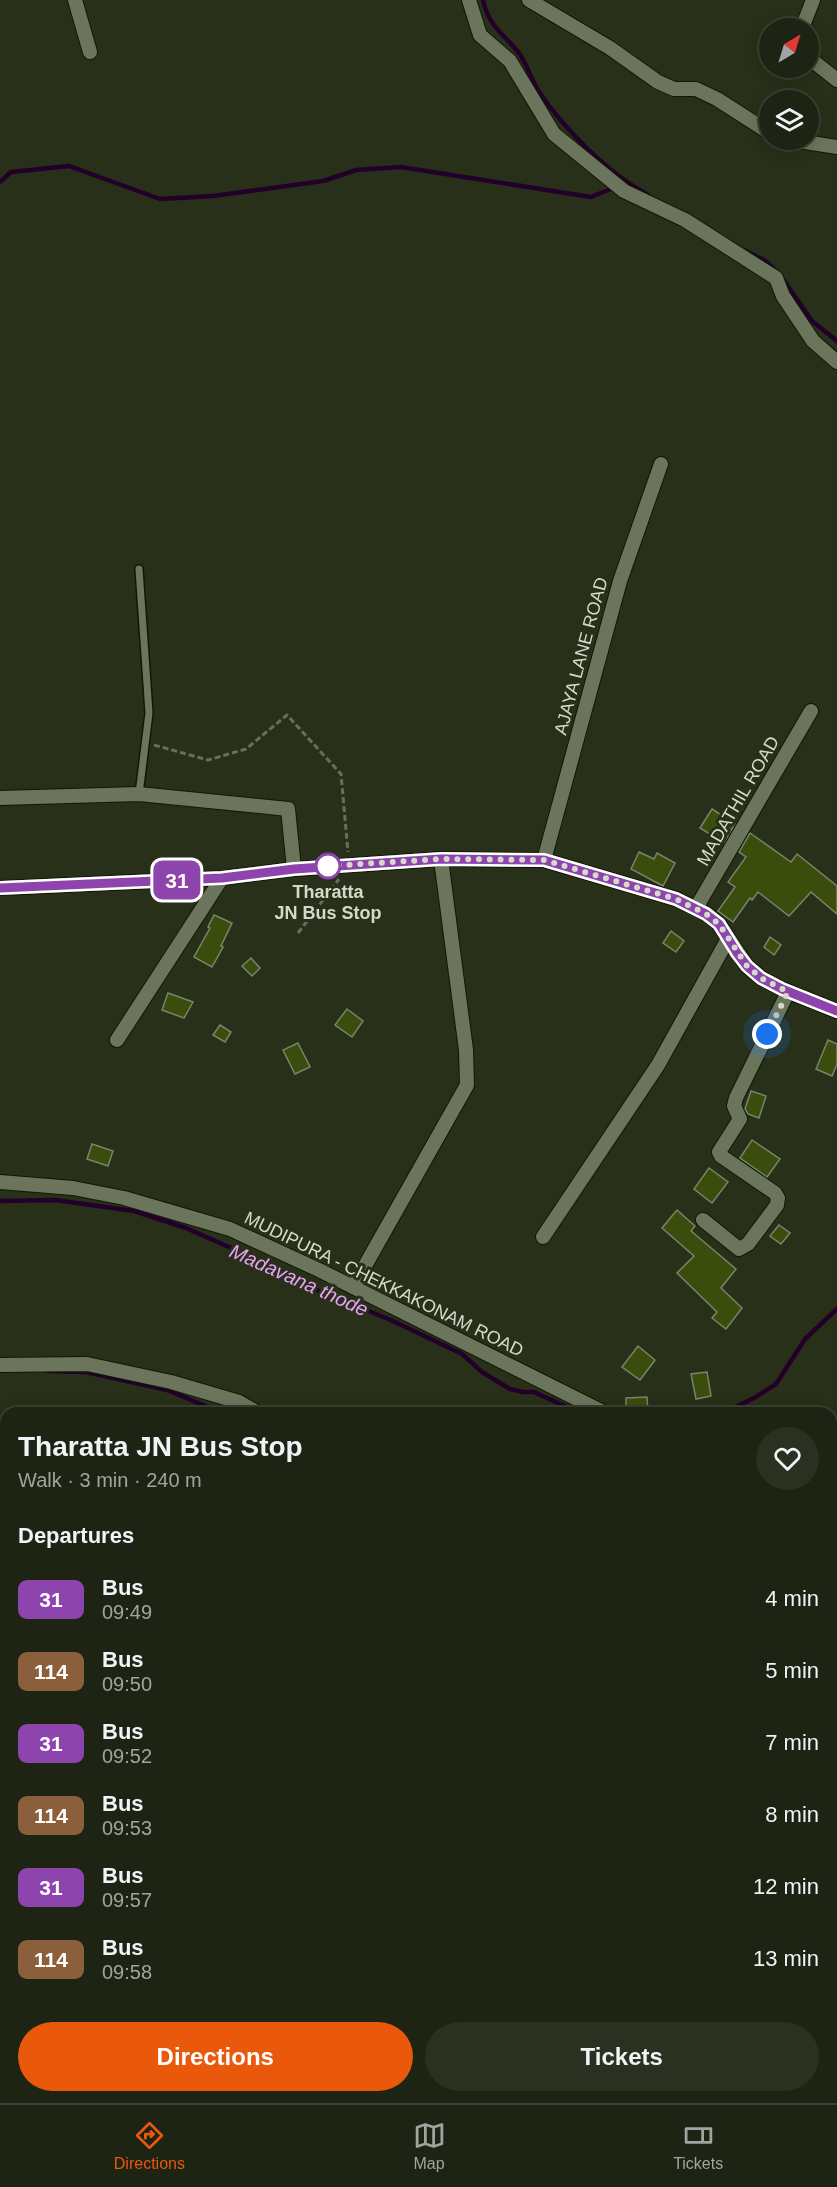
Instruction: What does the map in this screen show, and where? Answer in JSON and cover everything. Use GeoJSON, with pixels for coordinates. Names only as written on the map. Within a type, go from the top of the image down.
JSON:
{"type":"FeatureCollection","features":[{"type":"Feature","properties":{"kind":"street"},"geometry":{"type":"LineString","coordinates":[[75,0],[90,52]]}},
{"type":"Feature","properties":{"kind":"street"},"geometry":{"type":"LineString","coordinates":[[470,0],[480,35],[510,61],[554,134],[624,191],[685,220],[776,278],[783,296],[813,341],[837,362]]}},
{"type":"Feature","properties":{"kind":"street"},"geometry":{"type":"LineString","coordinates":[[529,0],[610,48],[658,82],[674,89],[696,89],[717,99],[759,126]]}},
{"type":"Feature","properties":{"kind":"street"},"geometry":{"type":"LineString","coordinates":[[805,18],[813,0]]}},
{"type":"Feature","properties":{"kind":"street"},"geometry":{"type":"LineString","coordinates":[[819,66],[837,80]]}},
{"type":"Feature","properties":{"kind":"street"},"geometry":{"type":"LineString","coordinates":[[819,144],[837,147]]}},
{"type":"Feature","properties":{"kind":"street","name":"AJAYA LANE ROAD"},"geometry":{"type":"LineString","coordinates":[[544,860],[620,581],[661,464]]}},
{"type":"Feature","properties":{"kind":"street","name":"MADATHIL ROAD"},"geometry":{"type":"LineString","coordinates":[[696,908],[811,711]]}},
{"type":"Feature","properties":{"kind":"street"},"geometry":{"type":"LineString","coordinates":[[0,798],[139,795],[288,809],[294,869]]}},
{"type":"Feature","properties":{"kind":"street"},"geometry":{"type":"LineString","coordinates":[[353,1287],[467,1086],[466,1050],[441,859]]}},
{"type":"Feature","properties":{"kind":"street"},"geometry":{"type":"LineString","coordinates":[[0,888],[222,878],[294,869],[441,859],[544,860],[676,899],[696,908],[719,924],[747,966],[761,978],[788,992],[837,1011]]}},
{"type":"Feature","properties":{"kind":"street"},"geometry":{"type":"LineString","coordinates":[[117,1040],[222,878]]}},
{"type":"Feature","properties":{"kind":"street"},"geometry":{"type":"LineString","coordinates":[[543,1237],[658,1065],[728,939]]}},
{"type":"Feature","properties":{"kind":"street"},"geometry":{"type":"LineString","coordinates":[[703,1220],[735,1247],[743,1248],[777,1205],[778,1198],[775,1193],[721,1156],[719,1152],[740,1119],[734,1106],[736,1098],[788,992]]}},
{"type":"Feature","properties":{"kind":"street","name":"MUDIPURA - CHEKKAKONAM ROAD"},"geometry":{"type":"LineString","coordinates":[[0,1182],[73,1188],[124,1198],[230,1229],[353,1287],[593,1407]]}},
{"type":"Feature","properties":{"kind":"street"},"geometry":{"type":"LineString","coordinates":[[0,1365],[87,1364],[141,1375],[239,1402],[248,1407]]}},
{"type":"Feature","properties":{"kind":"lane"},"geometry":{"type":"LineString","coordinates":[[139,569],[149,713],[139,795]]}},
{"type":"Feature","properties":{"kind":"path"},"geometry":{"type":"LineString","coordinates":[[145,743],[208,760],[246,749],[287,715],[341,774],[349,865],[298,933]]}},
{"type":"Feature","properties":{"kind":"building"},"geometry":{"type":"Polygon","coordinates":[[[712,809],[735,824],[724,843],[700,828],[712,809]]]}},
{"type":"Feature","properties":{"kind":"building"},"geometry":{"type":"Polygon","coordinates":[[[750,833],[791,862],[797,854],[837,886],[837,914],[811,892],[789,916],[758,892],[752,900],[750,898],[733,922],[718,911],[735,887],[728,882],[746,857],[739,852],[750,833]]]}},
{"type":"Feature","properties":{"kind":"building"},"geometry":{"type":"Polygon","coordinates":[[[639,852],[654,859],[657,853],[675,863],[663,886],[631,869],[639,852]]]}},
{"type":"Feature","properties":{"kind":"building"},"geometry":{"type":"Polygon","coordinates":[[[214,915],[232,923],[212,967],[194,957],[210,928],[208,927],[214,915]]]}},
{"type":"Feature","properties":{"kind":"building"},"geometry":{"type":"Polygon","coordinates":[[[671,931],[684,941],[676,952],[663,943],[671,931]]]}},
{"type":"Feature","properties":{"kind":"building"},"geometry":{"type":"Polygon","coordinates":[[[770,937],[781,945],[774,955],[764,947],[770,937]]]}},
{"type":"Feature","properties":{"kind":"building"},"geometry":{"type":"Polygon","coordinates":[[[251,958],[260,968],[252,976],[242,966],[251,958]]]}},
{"type":"Feature","properties":{"kind":"building"},"geometry":{"type":"Polygon","coordinates":[[[168,993],[193,1002],[184,1018],[162,1010],[168,993]]]}},
{"type":"Feature","properties":{"kind":"building"},"geometry":{"type":"Polygon","coordinates":[[[347,1009],[363,1021],[352,1037],[335,1025],[347,1009]]]}},
{"type":"Feature","properties":{"kind":"building"},"geometry":{"type":"Polygon","coordinates":[[[220,1025],[231,1032],[225,1042],[213,1035],[220,1025]]]}},
{"type":"Feature","properties":{"kind":"building"},"geometry":{"type":"Polygon","coordinates":[[[828,1040],[837,1044],[837,1064],[832,1076],[816,1069],[828,1040]]]}},
{"type":"Feature","properties":{"kind":"building"},"geometry":{"type":"Polygon","coordinates":[[[298,1043],[310,1067],[295,1074],[283,1050],[298,1043]]]}},
{"type":"Feature","properties":{"kind":"building"},"geometry":{"type":"Polygon","coordinates":[[[751,1091],[766,1096],[759,1118],[748,1114],[745,1109],[751,1091]]]}},
{"type":"Feature","properties":{"kind":"building"},"geometry":{"type":"Polygon","coordinates":[[[752,1140],[780,1159],[767,1177],[740,1158],[752,1140]]]}},
{"type":"Feature","properties":{"kind":"building"},"geometry":{"type":"Polygon","coordinates":[[[92,1144],[113,1151],[108,1166],[87,1159],[92,1144]]]}},
{"type":"Feature","properties":{"kind":"building"},"geometry":{"type":"Polygon","coordinates":[[[709,1168],[728,1182],[712,1203],[694,1189],[709,1168]]]}},
{"type":"Feature","properties":{"kind":"building"},"geometry":{"type":"Polygon","coordinates":[[[677,1210],[695,1226],[691,1231],[736,1269],[721,1288],[742,1308],[726,1329],[712,1318],[717,1312],[677,1273],[694,1256],[662,1228],[677,1210]]]}},
{"type":"Feature","properties":{"kind":"building"},"geometry":{"type":"Polygon","coordinates":[[[779,1225],[790,1233],[781,1244],[770,1236],[779,1225]]]}},
{"type":"Feature","properties":{"kind":"building"},"geometry":{"type":"Polygon","coordinates":[[[638,1346],[655,1360],[640,1380],[622,1367],[638,1346]]]}},
{"type":"Feature","properties":{"kind":"building"},"geometry":{"type":"Polygon","coordinates":[[[707,1372],[711,1396],[696,1399],[691,1374],[707,1372]]]}},
{"type":"Feature","properties":{"kind":"building"},"geometry":{"type":"Polygon","coordinates":[[[647,1397],[648,1407],[626,1407],[626,1398],[647,1397]]]}},
{"type":"Feature","properties":{"kind":"waterway"},"geometry":{"type":"LineString","coordinates":[[483,0],[492,23],[521,56],[539,92],[550,107],[588,150],[617,175],[648,195]]}},
{"type":"Feature","properties":{"kind":"waterway"},"geometry":{"type":"LineString","coordinates":[[0,182],[11,172],[69,166],[160,199],[213,196],[323,181],[356,170],[401,167],[591,197],[613,188]]}},
{"type":"Feature","properties":{"kind":"waterway"},"geometry":{"type":"LineString","coordinates":[[744,250],[767,262],[777,272]]}},
{"type":"Feature","properties":{"kind":"waterway"},"geometry":{"type":"LineString","coordinates":[[782,278],[812,321],[837,341]]}},
{"type":"Feature","properties":{"kind":"waterway","name":"Madavana thode"},"geometry":{"type":"LineString","coordinates":[[0,1201],[55,1200],[134,1211],[186,1228],[256,1259],[312,1288],[393,1321],[462,1354],[482,1372],[510,1389],[534,1392],[567,1407]]}},
{"type":"Feature","properties":{"kind":"waterway"},"geometry":{"type":"LineString","coordinates":[[735,1407],[776,1384],[805,1339],[837,1309]]}},
{"type":"Feature","properties":{"kind":"waterway"},"geometry":{"type":"LineString","coordinates":[[48,1371],[86,1372],[167,1390],[208,1407]]}},
{"type":"Feature","properties":{"kind":"bus line","name":"31"},"geometry":{"type":"LineString","coordinates":[[0,888],[222,878],[294,869],[441,859],[544,860],[676,899],[706,914],[719,924],[747,966],[761,978],[837,1011]]}},
{"type":"Feature","properties":{"kind":"place","name":"Tharatta JN Bus Stop"},"geometry":{"type":"Point","coordinates":[328,866]}},
{"type":"Feature","properties":{"kind":"route"},"geometry":{"type":"LineString","coordinates":[[328,866],[441,859],[544,860],[676,899],[706,914],[719,924],[747,966],[761,978],[788,992],[767,1034]]}}]}
